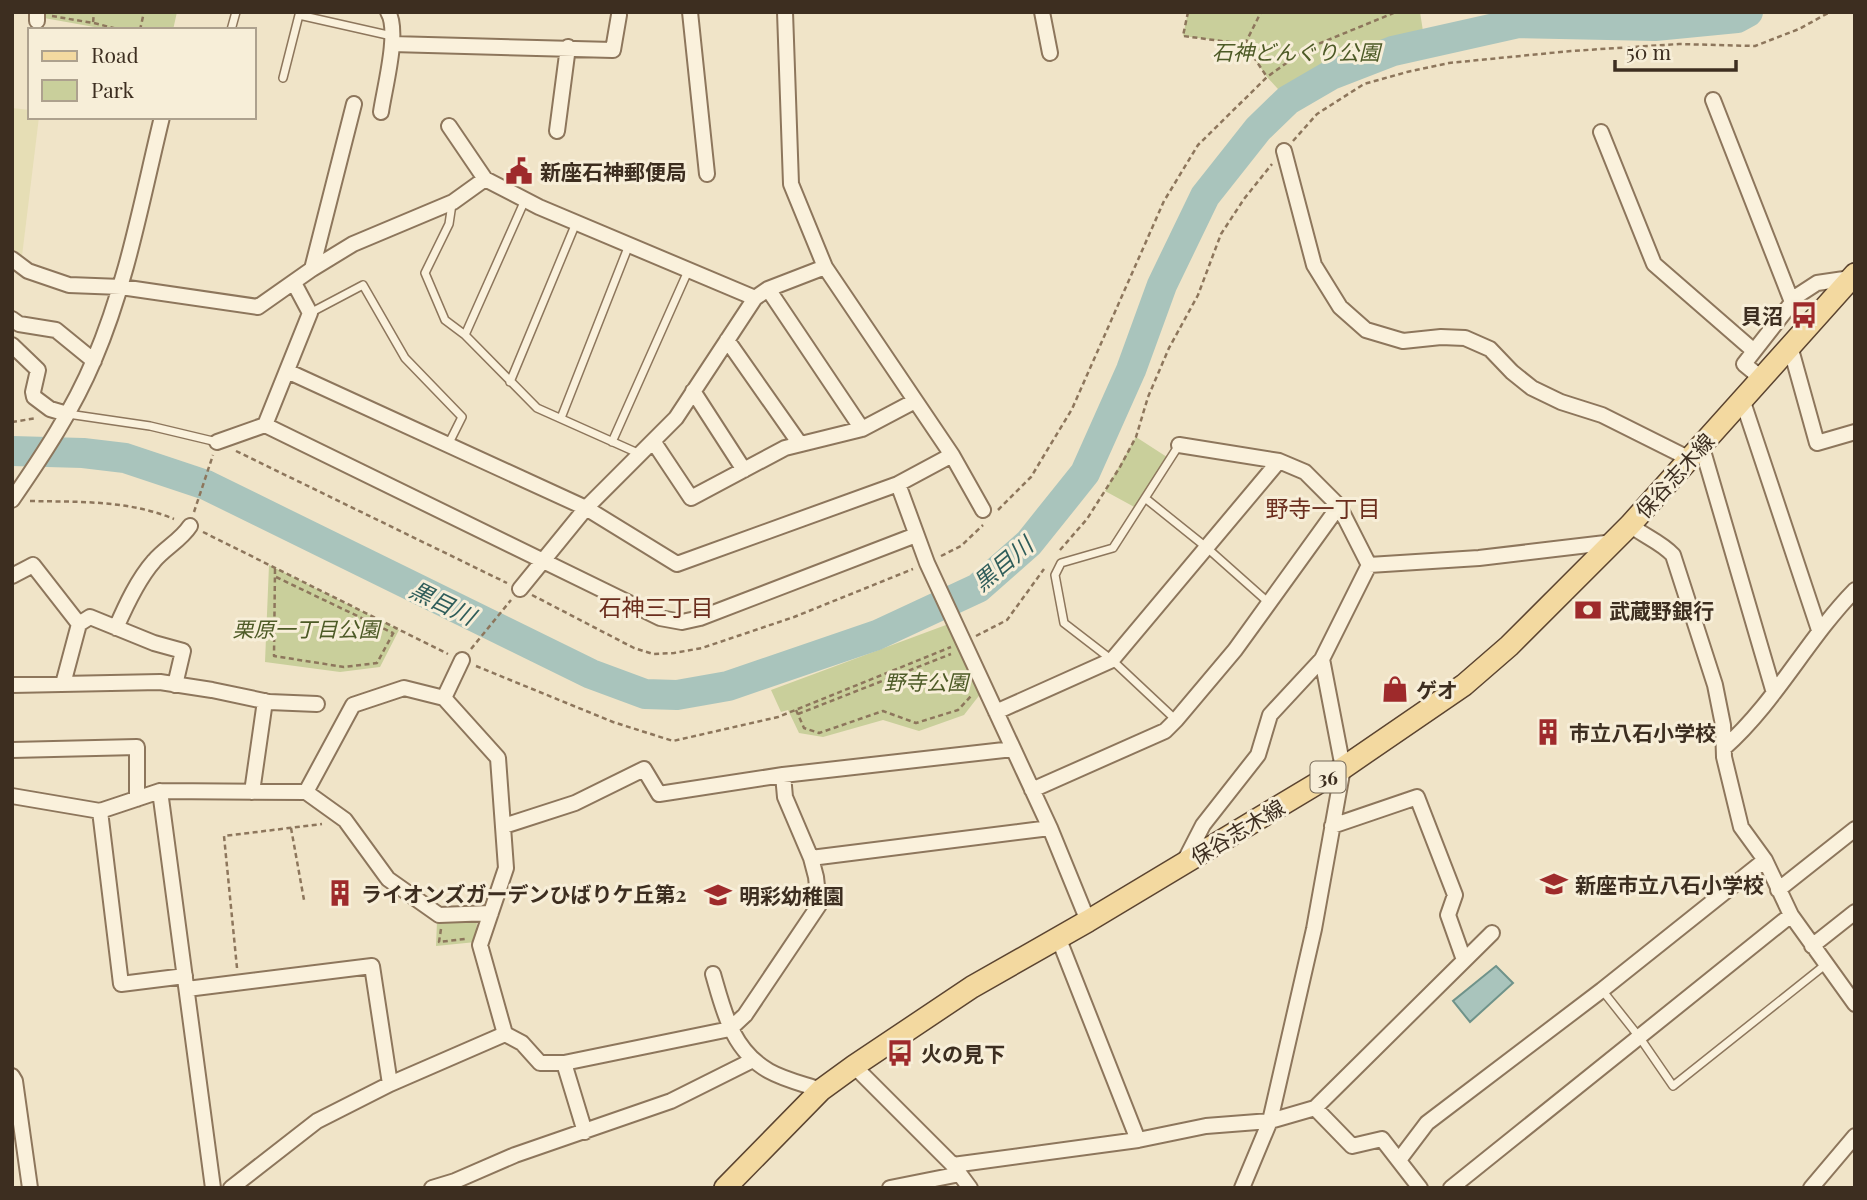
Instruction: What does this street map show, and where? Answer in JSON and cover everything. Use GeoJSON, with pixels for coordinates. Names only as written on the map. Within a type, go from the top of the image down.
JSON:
{"type":"FeatureCollection","features":[{"type":"Feature","properties":{"kind":"main road","name":"保谷志木線"},"geometry":{"type":"LineString","coordinates":[[725,1188],[821,1090],[854,1066],[972,987],[1343,768],[1465,685],[1614,542],[1853,276]]}},
{"type":"Feature","properties":{"kind":"street"},"geometry":{"type":"LineString","coordinates":[[381,112],[392,40],[391,18],[388,12]]}},
{"type":"Feature","properties":{"kind":"street"},"geometry":{"type":"LineString","coordinates":[[690,12],[707,174]]}},
{"type":"Feature","properties":{"kind":"street"},"geometry":{"type":"LineString","coordinates":[[785,12],[791,184],[825,267],[952,455],[987,516]]}},
{"type":"Feature","properties":{"kind":"street"},"geometry":{"type":"LineString","coordinates":[[1041,12],[1050,53]]}},
{"type":"Feature","properties":{"kind":"street"},"geometry":{"type":"LineString","coordinates":[[392,40],[613,50],[619,15]]}},
{"type":"Feature","properties":{"kind":"street"},"geometry":{"type":"LineString","coordinates":[[557,131],[568,47]]}},
{"type":"Feature","properties":{"kind":"street"},"geometry":{"type":"LineString","coordinates":[[1713,100],[1792,302]]}},
{"type":"Feature","properties":{"kind":"street"},"geometry":{"type":"LineString","coordinates":[[312,269],[354,104]]}},
{"type":"Feature","properties":{"kind":"street"},"geometry":{"type":"LineString","coordinates":[[18,496],[64,419],[94,361],[121,287],[162,119]]}},
{"type":"Feature","properties":{"kind":"street"},"geometry":{"type":"LineString","coordinates":[[449,126],[485,179],[576,223],[755,299]]}},
{"type":"Feature","properties":{"kind":"street"},"geometry":{"type":"LineString","coordinates":[[1601,132],[1654,264],[1754,351]]}},
{"type":"Feature","properties":{"kind":"street"},"geometry":{"type":"LineString","coordinates":[[1284,151],[1314,265],[1340,307],[1366,330],[1403,341],[1441,337],[1465,338],[1490,349],[1532,388],[1561,402],[1695,451],[1774,693]]}},
{"type":"Feature","properties":{"kind":"street"},"geometry":{"type":"LineString","coordinates":[[12,259],[28,271],[69,285],[121,287],[258,307],[353,244],[453,202],[485,179]]}},
{"type":"Feature","properties":{"kind":"street"},"geometry":{"type":"LineString","coordinates":[[520,589],[586,508],[676,418],[755,299],[768,289],[825,267]]}},
{"type":"Feature","properties":{"kind":"street"},"geometry":{"type":"LineString","coordinates":[[1761,378],[1744,364],[1797,296],[1817,283],[1853,276]]}},
{"type":"Feature","properties":{"kind":"street"},"geometry":{"type":"LineString","coordinates":[[265,425],[310,313],[294,284]]}},
{"type":"Feature","properties":{"kind":"street"},"geometry":{"type":"LineString","coordinates":[[768,289],[862,429]]}},
{"type":"Feature","properties":{"kind":"street"},"geometry":{"type":"LineString","coordinates":[[13,318],[19,324],[55,330],[94,361]]}},
{"type":"Feature","properties":{"kind":"street"},"geometry":{"type":"LineString","coordinates":[[727,340],[800,444]]}},
{"type":"Feature","properties":{"kind":"street"},"geometry":{"type":"LineString","coordinates":[[12,345],[38,370],[34,397],[64,419]]}},
{"type":"Feature","properties":{"kind":"street"},"geometry":{"type":"LineString","coordinates":[[1790,346],[1817,443],[1855,432]]}},
{"type":"Feature","properties":{"kind":"street"},"geometry":{"type":"LineString","coordinates":[[287,371],[586,508],[677,565],[898,484],[952,455]]}},
{"type":"Feature","properties":{"kind":"street"},"geometry":{"type":"LineString","coordinates":[[693,391],[744,470]]}},
{"type":"Feature","properties":{"kind":"street"},"geometry":{"type":"LineString","coordinates":[[1742,399],[1819,630]]}},
{"type":"Feature","properties":{"kind":"street"},"geometry":{"type":"LineString","coordinates":[[653,441],[691,498],[785,448],[862,429],[915,401]]}},
{"type":"Feature","properties":{"kind":"street"},"geometry":{"type":"LineString","coordinates":[[217,442],[265,425],[660,618],[682,622],[700,618],[916,536]]}},
{"type":"Feature","properties":{"kind":"street"},"geometry":{"type":"LineString","coordinates":[[1179,445],[1279,461],[1305,471],[1339,506],[1369,565]]}},
{"type":"Feature","properties":{"kind":"street"},"geometry":{"type":"LineString","coordinates":[[996,712],[1112,660],[1279,461]]}},
{"type":"Feature","properties":{"kind":"street"},"geometry":{"type":"LineString","coordinates":[[898,484],[927,563],[1050,828],[1088,920]]}},
{"type":"Feature","properties":{"kind":"street"},"geometry":{"type":"LineString","coordinates":[[1032,790],[1165,731],[1235,650],[1339,506]]}},
{"type":"Feature","properties":{"kind":"street"},"geometry":{"type":"LineString","coordinates":[[1630,525],[1663,544],[1673,555],[1715,685],[1723,725],[1724,757],[1741,827],[1765,860],[1791,915],[1855,1004]]}},
{"type":"Feature","properties":{"kind":"street"},"geometry":{"type":"LineString","coordinates":[[116,628],[133,590],[154,561],[185,534],[190,526]]}},
{"type":"Feature","properties":{"kind":"street"},"geometry":{"type":"LineString","coordinates":[[1369,565],[1479,558],[1614,542]]}},
{"type":"Feature","properties":{"kind":"street"},"geometry":{"type":"LineString","coordinates":[[12,576],[33,565],[79,624]]}},
{"type":"Feature","properties":{"kind":"street"},"geometry":{"type":"LineString","coordinates":[[1183,863],[1203,825],[1258,755],[1270,715],[1322,659],[1369,565]]}},
{"type":"Feature","properties":{"kind":"street"},"geometry":{"type":"LineString","coordinates":[[1724,748],[1774,693],[1819,630],[1852,599]]}},
{"type":"Feature","properties":{"kind":"street"},"geometry":{"type":"LineString","coordinates":[[63,684],[79,624],[90,617],[154,643],[183,651],[175,685]]}},
{"type":"Feature","properties":{"kind":"street"},"geometry":{"type":"LineString","coordinates":[[1242,1188],[1270,1121],[1314,929],[1343,768],[1322,659]]}},
{"type":"Feature","properties":{"kind":"street"},"geometry":{"type":"LineString","coordinates":[[444,698],[462,660]]}},
{"type":"Feature","properties":{"kind":"street"},"geometry":{"type":"LineString","coordinates":[[12,685],[160,682],[265,701],[317,705]]}},
{"type":"Feature","properties":{"kind":"street"},"geometry":{"type":"LineString","coordinates":[[306,792],[353,705],[404,688],[444,698],[498,758],[506,868],[480,945],[505,1034],[522,1043],[540,1063],[564,1063],[730,1029],[745,1015],[819,905],[811,858],[785,797],[783,775]]}},
{"type":"Feature","properties":{"kind":"street"},"geometry":{"type":"LineString","coordinates":[[252,792],[265,701]]}},
{"type":"Feature","properties":{"kind":"street"},"geometry":{"type":"LineString","coordinates":[[12,750],[137,747],[137,799]]}},
{"type":"Feature","properties":{"kind":"street"},"geometry":{"type":"LineString","coordinates":[[504,826],[575,803],[643,769],[659,794],[783,775],[1013,748]]}},
{"type":"Feature","properties":{"kind":"street"},"geometry":{"type":"LineString","coordinates":[[12,796],[100,811],[160,791],[306,792],[345,820],[388,879],[441,915],[491,913]]}},
{"type":"Feature","properties":{"kind":"street"},"geometry":{"type":"LineString","coordinates":[[160,791],[213,1188]]}},
{"type":"Feature","properties":{"kind":"street"},"geometry":{"type":"LineString","coordinates":[[1332,826],[1417,797],[1455,895],[1448,915],[1464,960]]}},
{"type":"Feature","properties":{"kind":"street"},"geometry":{"type":"LineString","coordinates":[[100,811],[121,984],[238,983],[372,966],[390,1084]]}},
{"type":"Feature","properties":{"kind":"street"},"geometry":{"type":"LineString","coordinates":[[811,858],[1050,828]]}},
{"type":"Feature","properties":{"kind":"street"},"geometry":{"type":"LineString","coordinates":[[1778,890],[1855,829]]}},
{"type":"Feature","properties":{"kind":"street"},"geometry":{"type":"LineString","coordinates":[[1399,1160],[1427,1123],[1602,990],[1765,860]]}},
{"type":"Feature","properties":{"kind":"street"},"geometry":{"type":"LineString","coordinates":[[1812,946],[1855,912]]}},
{"type":"Feature","properties":{"kind":"street"},"geometry":{"type":"LineString","coordinates":[[1451,1188],[1791,915]]}},
{"type":"Feature","properties":{"kind":"street"},"geometry":{"type":"LineString","coordinates":[[890,1188],[957,1169],[1138,1140],[1206,1126],[1270,1121],[1315,1108],[1492,933]]}},
{"type":"Feature","properties":{"kind":"street"},"geometry":{"type":"LineString","coordinates":[[1058,937],[1138,1140]]}},
{"type":"Feature","properties":{"kind":"street"},"geometry":{"type":"LineString","coordinates":[[713,974],[730,1029],[753,1060],[772,1073],[821,1090]]}},
{"type":"Feature","properties":{"kind":"street"},"geometry":{"type":"LineString","coordinates":[[232,1188],[317,1121],[390,1084],[505,1034]]}},
{"type":"Feature","properties":{"kind":"street"},"geometry":{"type":"LineString","coordinates":[[432,1188],[515,1155],[671,1101],[753,1060]]}},
{"type":"Feature","properties":{"kind":"street"},"geometry":{"type":"LineString","coordinates":[[564,1063],[585,1132]]}},
{"type":"Feature","properties":{"kind":"street"},"geometry":{"type":"LineString","coordinates":[[854,1066],[957,1169],[970,1188]]}},
{"type":"Feature","properties":{"kind":"street"},"geometry":{"type":"LineString","coordinates":[[12,1076],[15,1081],[30,1188]]}},
{"type":"Feature","properties":{"kind":"street"},"geometry":{"type":"LineString","coordinates":[[1315,1108],[1352,1146],[1382,1139],[1420,1188]]}},
{"type":"Feature","properties":{"kind":"street"},"geometry":{"type":"LineString","coordinates":[[1811,1188],[1855,1136]]}},
{"type":"Feature","properties":{"kind":"lane"},"geometry":{"type":"LineString","coordinates":[[283,78],[299,15],[392,40]]}},
{"type":"Feature","properties":{"kind":"lane"},"geometry":{"type":"LineString","coordinates":[[465,335],[525,200]]}},
{"type":"Feature","properties":{"kind":"lane"},"geometry":{"type":"LineString","coordinates":[[453,202],[449,224],[425,273],[445,320],[465,335],[537,408],[640,454]]}},
{"type":"Feature","properties":{"kind":"lane"},"geometry":{"type":"LineString","coordinates":[[510,382],[576,223]]}},
{"type":"Feature","properties":{"kind":"lane"},"geometry":{"type":"LineString","coordinates":[[561,418],[629,245]]}},
{"type":"Feature","properties":{"kind":"lane"},"geometry":{"type":"LineString","coordinates":[[612,442],[688,271]]}},
{"type":"Feature","properties":{"kind":"lane"},"geometry":{"type":"LineString","coordinates":[[310,313],[363,285],[405,358],[461,417],[448,445]]}},
{"type":"Feature","properties":{"kind":"lane"},"geometry":{"type":"LineString","coordinates":[[64,419],[150,426],[217,442]]}},
{"type":"Feature","properties":{"kind":"lane"},"geometry":{"type":"LineString","coordinates":[[1176,720],[1112,660],[1063,623],[1055,575],[1061,563],[1114,548],[1179,445]]}},
{"type":"Feature","properties":{"kind":"lane"},"geometry":{"type":"LineString","coordinates":[[1145,498],[1269,603]]}},
{"type":"Feature","properties":{"kind":"lane"},"geometry":{"type":"LineString","coordinates":[[1602,990],[1673,1086],[1825,965]]}},
{"type":"Feature","properties":{"kind":"path"},"geometry":{"type":"LineString","coordinates":[[93,23],[94,12]]}},
{"type":"Feature","properties":{"kind":"path"},"geometry":{"type":"LineString","coordinates":[[1188,12],[1183,36],[1245,44],[1267,76]]}},
{"type":"Feature","properties":{"kind":"path"},"geometry":{"type":"LineString","coordinates":[[1245,44],[1261,12]]}},
{"type":"Feature","properties":{"kind":"path"},"geometry":{"type":"LineString","coordinates":[[927,563],[961,546],[987,516],[1031,477],[1072,409],[1164,201],[1198,145],[1267,76],[1306,49],[1396,12]]}},
{"type":"Feature","properties":{"kind":"path"},"geometry":{"type":"LineString","coordinates":[[1052,559],[1087,519],[1136,437],[1148,397],[1169,348],[1198,295],[1221,234],[1244,198],[1317,114],[1364,84],[1449,63],[1679,44],[1755,46],[1799,29],[1830,12]]}},
{"type":"Feature","properties":{"kind":"path"},"geometry":{"type":"LineString","coordinates":[[41,15],[111,28]]}},
{"type":"Feature","properties":{"kind":"path"},"geometry":{"type":"LineString","coordinates":[[190,526],[217,442]]}},
{"type":"Feature","properties":{"kind":"path"},"geometry":{"type":"LineString","coordinates":[[18,496],[109,502],[153,510],[462,660],[613,722],[673,741],[797,712],[965,645],[1007,620],[1044,569]]}},
{"type":"Feature","properties":{"kind":"path"},"geometry":{"type":"LineString","coordinates":[[275,569],[274,656],[344,667],[377,663],[396,628]]}},
{"type":"Feature","properties":{"kind":"path"},"geometry":{"type":"LineString","coordinates":[[275,576],[393,633]]}},
{"type":"Feature","properties":{"kind":"path"},"geometry":{"type":"LineString","coordinates":[[462,660],[520,589]]}},
{"type":"Feature","properties":{"kind":"path"},"geometry":{"type":"LineString","coordinates":[[797,712],[965,645]]}},
{"type":"Feature","properties":{"kind":"path"},"geometry":{"type":"LineString","coordinates":[[797,712],[804,728],[819,733],[883,711],[916,723],[958,710],[983,683]]}},
{"type":"Feature","properties":{"kind":"path"},"geometry":{"type":"LineString","coordinates":[[238,983],[224,836],[332,822]]}},
{"type":"Feature","properties":{"kind":"path"},"geometry":{"type":"LineString","coordinates":[[291,828],[304,900]]}},
{"type":"Feature","properties":{"kind":"path"},"geometry":{"type":"LineString","coordinates":[[441,915],[439,942],[482,938]]}},
{"type":"Feature","properties":{"kind":"shaded area"},"geometry":{"type":"Polygon","coordinates":[[[12,108],[28,110],[28,119],[39,119],[22,256],[12,248],[12,108]]]}},
{"type":"Feature","properties":{"kind":"green space"},"geometry":{"type":"Polygon","coordinates":[[[44,12],[177,12],[173,28],[100,28],[44,18],[44,12]]]}},
{"type":"Feature","properties":{"kind":"green space","name":"石神どんぐり公園"},"geometry":{"type":"Polygon","coordinates":[[[1188,12],[1420,12],[1425,44],[1354,66],[1288,100],[1267,77],[1245,44],[1183,36],[1188,12]]]}},
{"type":"Feature","properties":{"kind":"green space"},"geometry":{"type":"Polygon","coordinates":[[[1136,437],[1170,459],[1138,509],[1105,491],[1136,437]]]}},
{"type":"Feature","properties":{"kind":"green space","name":"栗原一丁目公園"},"geometry":{"type":"Polygon","coordinates":[[[269,565],[399,630],[380,667],[340,672],[265,662],[269,565]]]}},
{"type":"Feature","properties":{"kind":"green space","name":"野寺公園"},"geometry":{"type":"Polygon","coordinates":[[[954,622],[985,688],[964,715],[919,731],[883,720],[823,737],[799,733],[788,710],[781,712],[771,690],[954,622]]]}},
{"type":"Feature","properties":{"kind":"green space"},"geometry":{"type":"Polygon","coordinates":[[[477,919],[476,942],[436,946],[437,921],[477,919]]]}},
{"type":"Feature","properties":{"kind":"water"},"geometry":{"type":"Polygon","coordinates":[[[1496,966],[1513,983],[1470,1022],[1453,1001],[1496,966]]]}},
{"type":"Feature","properties":{"kind":"waterway","name":"黒目川"},"geometry":{"type":"LineString","coordinates":[[12,451],[83,453],[125,458],[206,485],[591,674],[645,694],[677,695],[728,686],[877,635],[978,588],[1029,543],[1085,473],[1131,370],[1162,285],[1205,196],[1258,129],[1288,100],[1331,75],[1393,51],[1518,23],[1655,26],[1737,18],[1748,12]]}},
{"type":"Feature","properties":{"kind":"place","name":"新座石神郵便局"},"geometry":{"type":"Point","coordinates":[519,171]}},
{"type":"Feature","properties":{"kind":"place","name":"貝沼"},"geometry":{"type":"Point","coordinates":[1804,315]}},
{"type":"Feature","properties":{"kind":"place","name":"武蔵野銀行"},"geometry":{"type":"Point","coordinates":[1588,610]}},
{"type":"Feature","properties":{"kind":"place","name":"ゲオ"},"geometry":{"type":"Point","coordinates":[1395,689]}},
{"type":"Feature","properties":{"kind":"place","name":"市立八石小学校"},"geometry":{"type":"Point","coordinates":[1548,732]}},
{"type":"Feature","properties":{"kind":"place","name":"新座市立八石小学校"},"geometry":{"type":"Point","coordinates":[1554,884]}},
{"type":"Feature","properties":{"kind":"place","name":"ライオンズガーデンひばりケ丘第2"},"geometry":{"type":"Point","coordinates":[340,893]}},
{"type":"Feature","properties":{"kind":"place","name":"明彩幼稚園"},"geometry":{"type":"Point","coordinates":[718,895]}},
{"type":"Feature","properties":{"kind":"place","name":"火の見下"},"geometry":{"type":"Point","coordinates":[900,1053]}},
{"type":"Feature","properties":{"kind":"district","name":"野寺一丁目"},"geometry":{"type":"Point","coordinates":[1323,507]}},
{"type":"Feature","properties":{"kind":"district","name":"石神三丁目"},"geometry":{"type":"Point","coordinates":[656,606]}}]}
